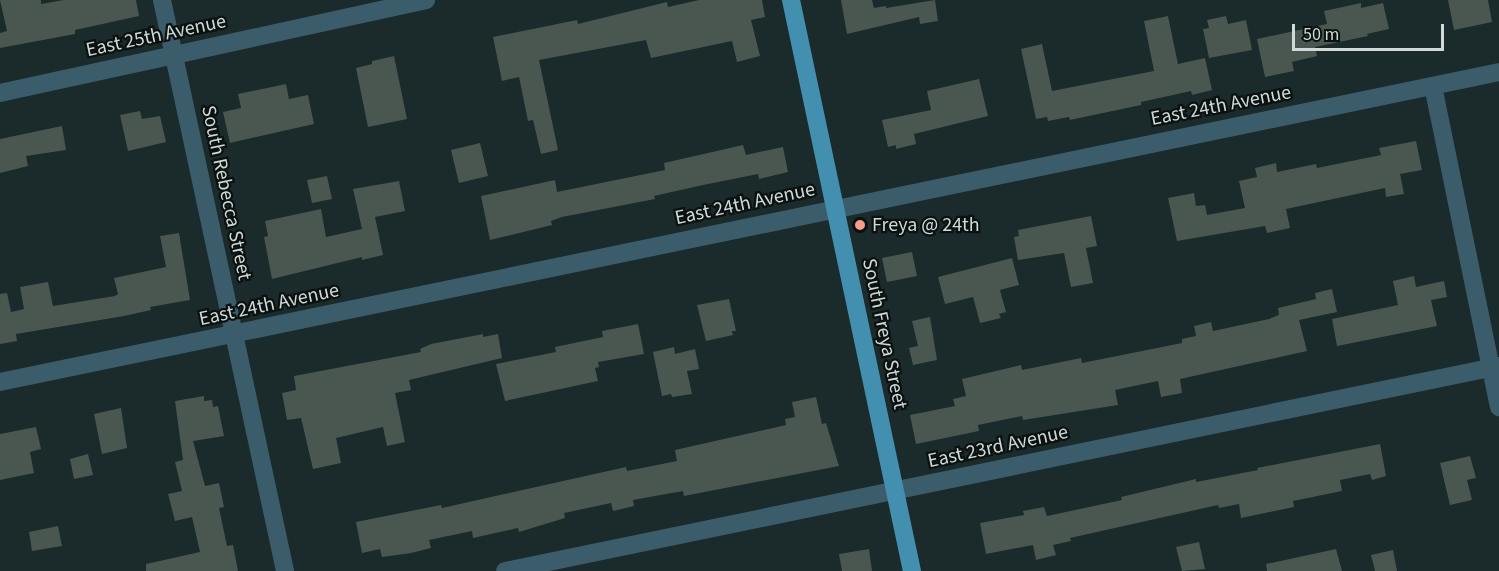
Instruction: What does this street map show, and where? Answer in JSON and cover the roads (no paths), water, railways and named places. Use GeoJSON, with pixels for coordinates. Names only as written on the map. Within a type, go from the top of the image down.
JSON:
{"type":"FeatureCollection","features":[{"type":"Feature","properties":{"kind":"main road","name":"South Freya Street"},"geometry":{"type":"LineString","coordinates":[[791,0],[912,571]]}},
{"type":"Feature","properties":{"kind":"street","name":"South Rebecca Street"},"geometry":{"type":"LineString","coordinates":[[162,0],[285,571]]}},
{"type":"Feature","properties":{"kind":"street","name":"East 25th Avenue"},"geometry":{"type":"LineString","coordinates":[[0,93],[426,0]]}},
{"type":"Feature","properties":{"kind":"street","name":"East 24th Avenue"},"geometry":{"type":"LineString","coordinates":[[0,382],[233,336],[835,208],[1499,72]]}},
{"type":"Feature","properties":{"kind":"street"},"geometry":{"type":"LineString","coordinates":[[1433,86],[1495,367],[1499,407]]}},
{"type":"Feature","properties":{"kind":"street","name":"East 23rd Avenue"},"geometry":{"type":"LineString","coordinates":[[505,571],[1495,367]]}},
{"type":"Feature","properties":{"kind":"place","name":"Freya @ 24th"},"geometry":{"type":"Point","coordinates":[860,225]}}]}
